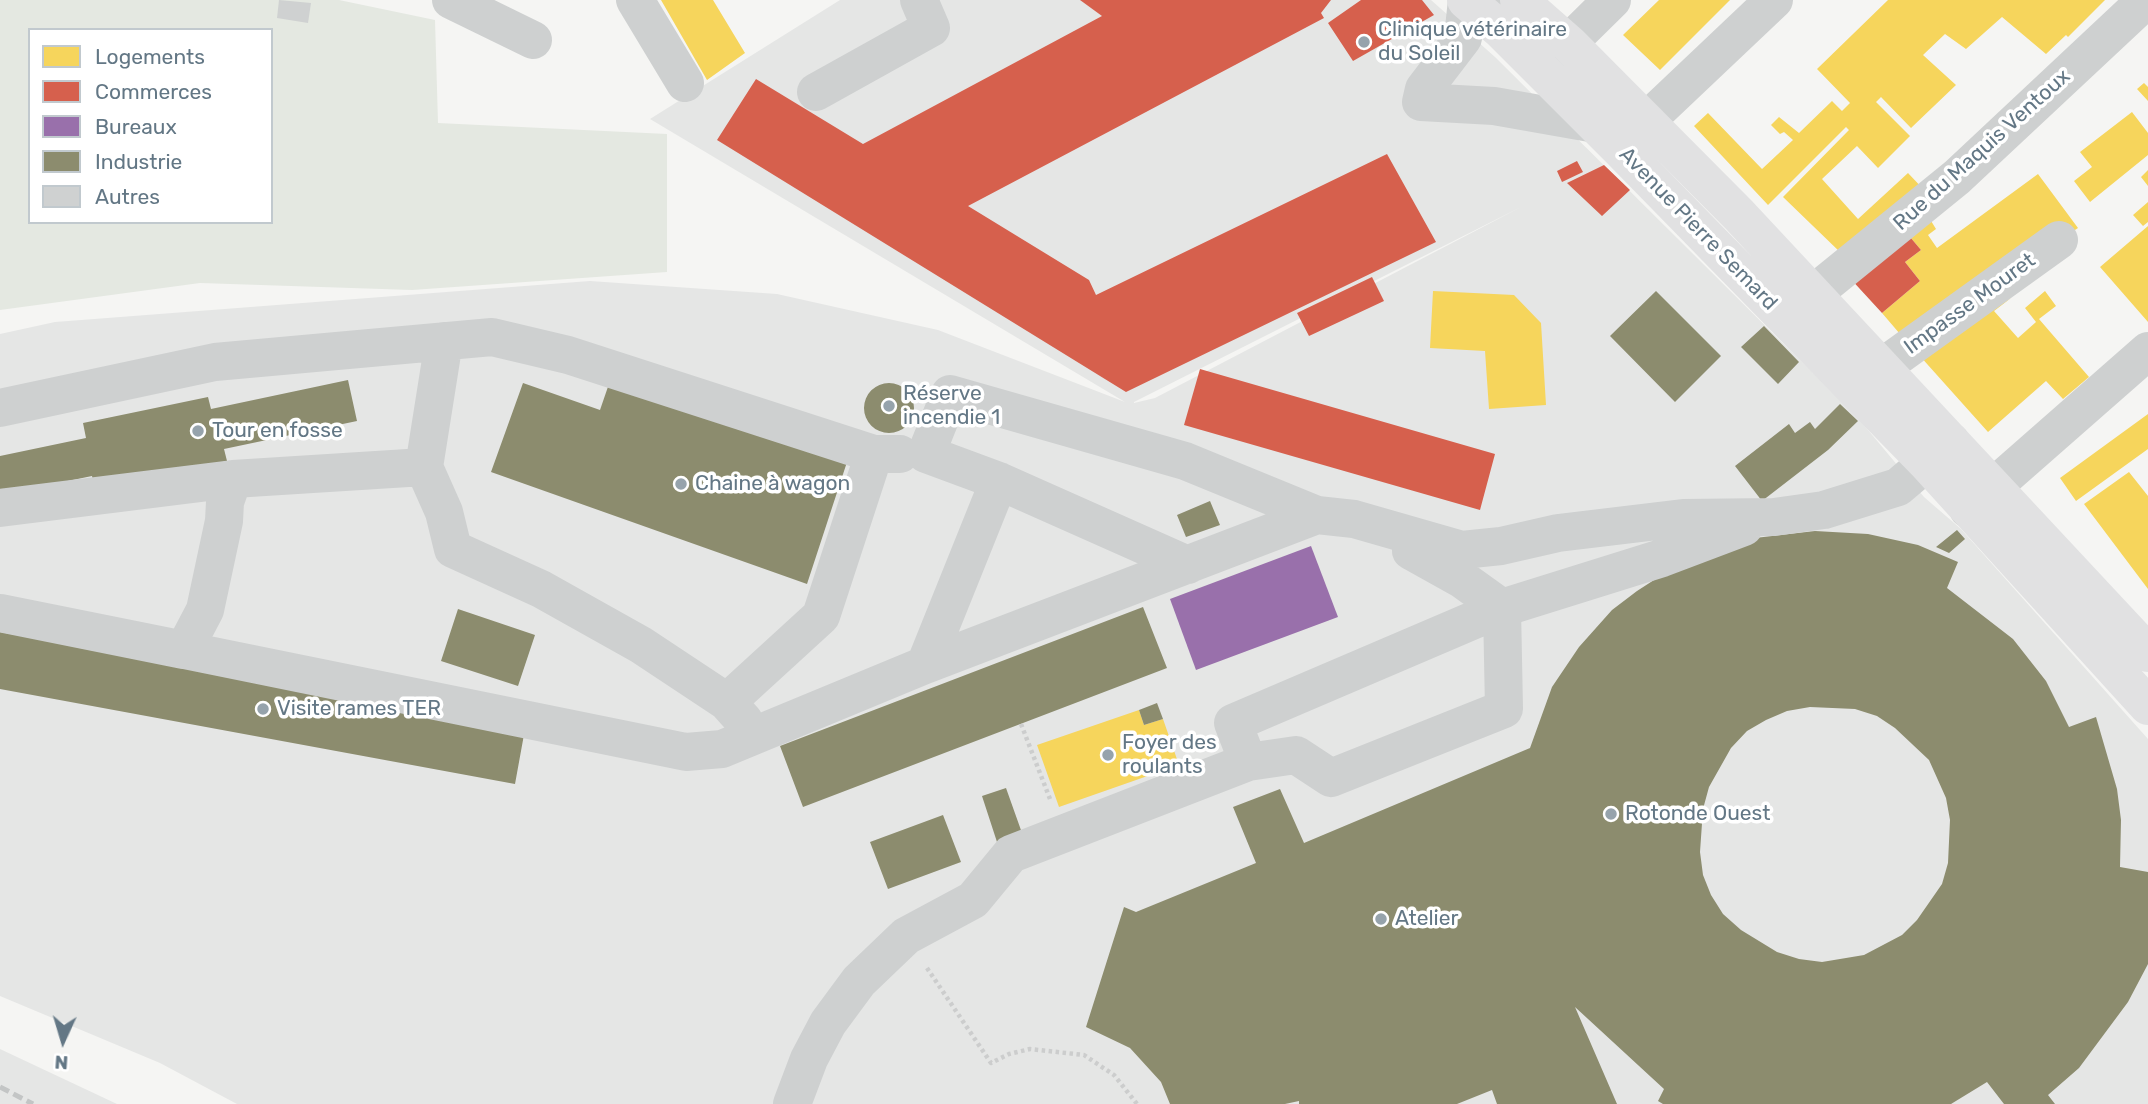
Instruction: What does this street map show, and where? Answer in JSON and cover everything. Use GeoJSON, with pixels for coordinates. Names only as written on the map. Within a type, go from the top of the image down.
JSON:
{"type":"FeatureCollection","features":[{"type":"Feature","properties":{"kind":"main road","name":"Avenue Pierre Semard"},"geometry":{"type":"LineString","coordinates":[[1466,0],[1555,57],[1623,132],[1813,294],[1881,368],[1939,452]]}},
{"type":"Feature","properties":{"kind":"main road","name":"Avenue Pierre Semard"},"geometry":{"type":"LineString","coordinates":[[1519,0],[1555,57],[1623,132],[1939,452],[1980,497],[2148,706]]}},
{"type":"Feature","properties":{"kind":"main road","name":"Avenue Pierre Semard"},"geometry":{"type":"LineString","coordinates":[[1980,497],[2148,653]]}},
{"type":"Feature","properties":{"kind":"street"},"geometry":{"type":"LineString","coordinates":[[451,0],[533,40]]}},
{"type":"Feature","properties":{"kind":"street"},"geometry":{"type":"LineString","coordinates":[[635,0],[685,83]]}},
{"type":"Feature","properties":{"kind":"street"},"geometry":{"type":"LineString","coordinates":[[816,92],[931,28],[919,0]]}},
{"type":"Feature","properties":{"kind":"street"},"geometry":{"type":"LineString","coordinates":[[1466,0],[1463,38],[1424,89],[1421,102],[1494,106],[1623,132],[1774,0]]}},
{"type":"Feature","properties":{"kind":"street","name":"Avenue Pierre Semard"},"geometry":{"type":"LineString","coordinates":[[1497,0],[1555,57]]}},
{"type":"Feature","properties":{"kind":"street"},"geometry":{"type":"LineString","coordinates":[[1555,57],[1612,0]]}},
{"type":"Feature","properties":{"kind":"street","name":"Rue du Maquis Ventoux"},"geometry":{"type":"LineString","coordinates":[[1813,294],[1957,177],[2146,0]]}},
{"type":"Feature","properties":{"kind":"street","name":"Impasse Mouret"},"geometry":{"type":"LineString","coordinates":[[1881,368],[2059,240]]}},
{"type":"Feature","properties":{"kind":"street"},"geometry":{"type":"LineString","coordinates":[[0,408],[215,362],[492,337],[568,355],[874,454],[926,454],[999,481],[1188,565]]}},
{"type":"Feature","properties":{"kind":"street"},"geometry":{"type":"LineString","coordinates":[[444,341],[424,467],[444,512],[453,549],[541,589],[608,626],[727,702],[757,736]]}},
{"type":"Feature","properties":{"kind":"street"},"geometry":{"type":"LineString","coordinates":[[1980,497],[2148,352]]}},
{"type":"Feature","properties":{"kind":"street"},"geometry":{"type":"LineString","coordinates":[[926,454],[950,394],[1185,461],[1317,515],[1354,519],[1462,550],[1501,546],[1558,533],[1683,518],[1774,517],[1824,510],[1898,487],[1939,452]]}},
{"type":"Feature","properties":{"kind":"street"},"geometry":{"type":"LineString","coordinates":[[727,702],[821,616],[874,454]]}},
{"type":"Feature","properties":{"kind":"street"},"geometry":{"type":"LineString","coordinates":[[0,508],[233,479],[424,467]]}},
{"type":"Feature","properties":{"kind":"street"},"geometry":{"type":"LineString","coordinates":[[184,650],[205,610],[224,521],[225,502],[233,479]]}},
{"type":"Feature","properties":{"kind":"street"},"geometry":{"type":"LineString","coordinates":[[925,665],[999,481]]}},
{"type":"Feature","properties":{"kind":"street","name":"Avenue Pierre Semard"},"geometry":{"type":"LineString","coordinates":[[1980,497],[2148,679]]}},
{"type":"Feature","properties":{"kind":"street"},"geometry":{"type":"LineString","coordinates":[[0,613],[686,752],[722,749],[757,736],[925,665],[1317,515]]}},
{"type":"Feature","properties":{"kind":"street"},"geometry":{"type":"LineString","coordinates":[[1248,762],[1233,723],[1502,608],[1661,558],[1774,517]]}},
{"type":"Feature","properties":{"kind":"street"},"geometry":{"type":"LineString","coordinates":[[1354,519],[1463,580],[1502,608]]}},
{"type":"Feature","properties":{"kind":"street"},"geometry":{"type":"LineString","coordinates":[[792,1104],[809,1059],[828,1023],[859,981],[905,936],[973,901],[1010,854],[1248,762],[1296,755],[1331,778],[1504,709],[1502,608]]}},
{"type":"Feature","properties":{"kind":"path"},"geometry":{"type":"LineString","coordinates":[[1021,724],[1052,805]]}},
{"type":"Feature","properties":{"kind":"path"},"geometry":{"type":"LineString","coordinates":[[905,936],[991,1063],[1009,1054],[1030,1049],[1084,1055],[1114,1076],[1137,1104]]}},
{"type":"Feature","properties":{"kind":"shaded area"},"geometry":{"type":"Polygon","coordinates":[[[0,0],[339,0],[435,20],[438,123],[667,134],[667,272],[412,290],[200,283],[0,310],[0,0]]]}},
{"type":"Feature","properties":{"kind":"shaded area"},"geometry":{"type":"Polygon","coordinates":[[[840,0],[1431,0],[1495,57],[1858,418],[1924,497],[1961,529],[2148,739],[2148,1104],[237,1104],[160,1063],[0,996],[0,334],[55,322],[590,281],[777,294],[938,330],[1125,402],[650,119],[840,0]],[[1521,207],[1134,403],[1155,398],[1521,207]]]}},
{"type":"Feature","properties":{"kind":"shaded area"},"geometry":{"type":"Polygon","coordinates":[[[0,1049],[117,1104],[0,1104],[0,1049]]]}},
{"type":"Feature","properties":{"kind":"building: Logements"},"geometry":{"type":"Polygon","coordinates":[[[661,0],[713,0],[745,53],[707,80],[661,0]]]}},
{"type":"Feature","properties":{"kind":"building: Logements"},"geometry":{"type":"Polygon","coordinates":[[[1659,0],[1730,0],[1660,70],[1623,35],[1659,0]]]}},
{"type":"Feature","properties":{"kind":"building: Logements"},"geometry":{"type":"Polygon","coordinates":[[[1888,0],[2105,0],[2068,37],[2066,35],[2046,54],[2002,17],[1966,49],[1945,34],[1923,55],[1956,85],[1911,128],[1881,97],[1876,102],[1910,136],[1878,168],[1857,146],[1822,179],[1858,219],[1908,173],[1927,193],[1842,254],[1783,197],[1849,130],[1846,127],[1768,205],[1694,126],[1708,113],[1762,169],[1793,140],[1784,132],[1780,134],[1771,125],[1779,117],[1799,133],[1832,101],[1842,111],[1850,103],[1817,69],[1888,0]]]}},
{"type":"Feature","properties":{"kind":"building: Logements"},"geometry":{"type":"Polygon","coordinates":[[[2144,83],[2148,87],[2148,101],[2137,89],[2144,83]]]}},
{"type":"Feature","properties":{"kind":"building: Logements"},"geometry":{"type":"Polygon","coordinates":[[[2132,112],[2148,133],[2148,155],[2090,202],[2074,181],[2092,167],[2080,152],[2132,112]]]}},
{"type":"Feature","properties":{"kind":"building: Logements"},"geometry":{"type":"Polygon","coordinates":[[[2148,170],[2148,186],[2141,177],[2148,170]]]}},
{"type":"Feature","properties":{"kind":"building: Logements"},"geometry":{"type":"Polygon","coordinates":[[[2038,174],[2078,228],[1906,341],[1882,313],[1920,281],[1905,262],[1921,250],[1905,231],[1928,216],[1936,229],[1928,235],[1937,248],[2038,174]]]}},
{"type":"Feature","properties":{"kind":"building: Logements"},"geometry":{"type":"Polygon","coordinates":[[[2148,202],[2148,222],[2143,226],[2133,215],[2148,202]]]}},
{"type":"Feature","properties":{"kind":"building: Logements"},"geometry":{"type":"Polygon","coordinates":[[[2148,226],[2148,322],[2100,267],[2148,226]]]}},
{"type":"Feature","properties":{"kind":"building: Logements"},"geometry":{"type":"Polygon","coordinates":[[[1433,291],[1514,295],[1541,323],[1546,405],[1489,409],[1485,351],[1430,348],[1433,291]]]}},
{"type":"Feature","properties":{"kind":"building: Logements"},"geometry":{"type":"Polygon","coordinates":[[[2045,291],[2056,306],[2039,319],[2089,377],[2063,399],[2046,381],[1988,432],[1919,355],[2011,298],[1994,311],[2018,338],[2036,322],[2025,308],[2045,291]]]}},
{"type":"Feature","properties":{"kind":"building: Logements"},"geometry":{"type":"Polygon","coordinates":[[[2148,414],[2148,449],[2076,501],[2060,478],[2148,414]]]}},
{"type":"Feature","properties":{"kind":"building: Logements"},"geometry":{"type":"Polygon","coordinates":[[[2129,472],[2148,496],[2148,589],[2084,504],[2129,472]]]}},
{"type":"Feature","properties":{"kind":"building: Logements","name":"Foyer des roulants"},"geometry":{"type":"Polygon","coordinates":[[[1139,710],[1144,725],[1163,719],[1179,765],[1059,807],[1037,745],[1139,710]]]}},
{"type":"Feature","properties":{"kind":"building: Commerces"},"geometry":{"type":"Polygon","coordinates":[[[1080,0],[1331,0],[1321,13],[1324,18],[968,206],[1089,280],[1096,295],[1387,154],[1436,242],[1126,392],[717,140],[756,79],[863,144],[1102,16],[1080,0]]]}},
{"type":"Feature","properties":{"kind":"building: Commerces","name":"Clinique vétérinaire du Soleil"},"geometry":{"type":"Polygon","coordinates":[[[1361,0],[1422,0],[1434,15],[1353,61],[1328,23],[1361,0]]]}},
{"type":"Feature","properties":{"kind":"building: Commerces"},"geometry":{"type":"Polygon","coordinates":[[[1577,161],[1583,172],[1562,182],[1557,171],[1577,161]]]}},
{"type":"Feature","properties":{"kind":"building: Commerces"},"geometry":{"type":"Polygon","coordinates":[[[1604,165],[1630,190],[1602,216],[1567,183],[1604,165]]]}},
{"type":"Feature","properties":{"kind":"building: Commerces"},"geometry":{"type":"Polygon","coordinates":[[[1905,231],[1921,250],[1905,262],[1920,281],[1882,313],[1848,276],[1905,231]]]}},
{"type":"Feature","properties":{"kind":"building: Commerces"},"geometry":{"type":"Polygon","coordinates":[[[1372,277],[1384,301],[1309,336],[1297,313],[1372,277]]]}},
{"type":"Feature","properties":{"kind":"building: Commerces"},"geometry":{"type":"Polygon","coordinates":[[[1200,369],[1495,454],[1480,510],[1184,425],[1200,369]]]}},
{"type":"Feature","properties":{"kind":"building: Bureaux"},"geometry":{"type":"Polygon","coordinates":[[[1311,546],[1338,617],[1196,670],[1170,599],[1311,546]]]}},
{"type":"Feature","properties":{"kind":"building: Industrie"},"geometry":{"type":"Polygon","coordinates":[[[1656,291],[1721,356],[1675,402],[1610,336],[1656,291]]]}},
{"type":"Feature","properties":{"kind":"building: Industrie"},"geometry":{"type":"Polygon","coordinates":[[[1764,326],[1799,362],[1778,384],[1741,347],[1764,326]]]}},
{"type":"Feature","properties":{"kind":"building: Industrie","name":"Chaine à wagon"},"geometry":{"type":"Polygon","coordinates":[[[611,378],[847,462],[807,584],[491,472],[523,383],[600,410],[611,378]]]}},
{"type":"Feature","properties":{"kind":"building: Industrie","name":"Tour en fosse"},"geometry":{"type":"Polygon","coordinates":[[[348,380],[357,421],[224,449],[227,461],[95,489],[92,476],[0,495],[0,456],[86,438],[83,423],[208,397],[211,409],[348,380]]]}},
{"type":"Feature","properties":{"kind":"building: Industrie","name":"Réserve incendie 1"},"geometry":{"type":"Polygon","coordinates":[[[889,383],[907,390],[914,408],[907,426],[889,433],[871,426],[864,408],[871,390],[889,383]]]}},
{"type":"Feature","properties":{"kind":"building: Industrie"},"geometry":{"type":"Polygon","coordinates":[[[1840,404],[1858,421],[1828,450],[1762,501],[1735,466],[1789,424],[1795,433],[1810,422],[1815,429],[1840,404]]]}},
{"type":"Feature","properties":{"kind":"building: Industrie"},"geometry":{"type":"Polygon","coordinates":[[[1210,501],[1220,525],[1186,537],[1177,515],[1210,501]]]}},
{"type":"Feature","properties":{"kind":"building: Industrie"},"geometry":{"type":"Polygon","coordinates":[[[1957,530],[1965,539],[1949,553],[1936,547],[1957,530]]]}},
{"type":"Feature","properties":{"kind":"building: Industrie","name":"Rotonde Ouest"},"geometry":{"type":"Polygon","coordinates":[[[1815,531],[1868,534],[1918,545],[1958,562],[1947,588],[2013,639],[2046,681],[2069,727],[2096,717],[2117,789],[2121,820],[2120,867],[2148,872],[2148,964],[2128,1002],[2079,1068],[2048,1095],[2055,1104],[2004,1104],[1987,1082],[1951,1104],[1663,1104],[1658,1101],[1664,1089],[1575,1007],[1617,1104],[1497,1104],[1492,1090],[1457,1104],[1299,1104],[1299,1101],[1285,1104],[1170,1104],[1161,1082],[1130,1048],[1086,1027],[1124,907],[1136,912],[1256,863],[1233,807],[1280,789],[1304,843],[1530,748],[1552,687],[1579,647],[1612,610],[1668,571],[1755,538],[1815,531]],[[1810,707],[1787,711],[1747,731],[1731,748],[1709,787],[1703,809],[1700,852],[1703,875],[1723,914],[1741,930],[1777,952],[1799,959],[1822,962],[1864,955],[1902,935],[1917,920],[1942,884],[1948,863],[1950,820],[1946,798],[1929,760],[1895,728],[1877,716],[1855,709],[1810,707]]]}},
{"type":"Feature","properties":{"kind":"building: Industrie"},"geometry":{"type":"Polygon","coordinates":[[[1143,607],[1167,668],[803,807],[780,746],[1143,607]]]}},
{"type":"Feature","properties":{"kind":"building: Industrie"},"geometry":{"type":"Polygon","coordinates":[[[458,609],[535,635],[518,686],[441,661],[458,609]]]}},
{"type":"Feature","properties":{"kind":"building: Industrie","name":"Visite rames TER"},"geometry":{"type":"Polygon","coordinates":[[[0,632],[525,729],[515,784],[0,689],[0,632]]]}},
{"type":"Feature","properties":{"kind":"building: Industrie"},"geometry":{"type":"Polygon","coordinates":[[[1157,703],[1163,719],[1144,725],[1139,710],[1157,703]]]}},
{"type":"Feature","properties":{"kind":"building: Industrie"},"geometry":{"type":"Polygon","coordinates":[[[1006,788],[1022,833],[997,842],[982,796],[1006,788]]]}},
{"type":"Feature","properties":{"kind":"building: Industrie"},"geometry":{"type":"Polygon","coordinates":[[[943,815],[961,862],[888,889],[870,842],[943,815]]]}},
{"type":"Feature","properties":{"kind":"building: Autres"},"geometry":{"type":"Polygon","coordinates":[[[279,0],[311,3],[308,23],[277,18],[279,0]]]}},
{"type":"Feature","properties":{"kind":"railway"},"geometry":{"type":"LineString","coordinates":[[0,1087],[33,1104]]}},
{"type":"Feature","properties":{"kind":"place","name":"Clinique vétérinaire du Soleil"},"geometry":{"type":"Point","coordinates":[1364,42]}},
{"type":"Feature","properties":{"kind":"place","name":"Réserve incendie 1"},"geometry":{"type":"Point","coordinates":[889,406]}},
{"type":"Feature","properties":{"kind":"place","name":"Tour en fosse"},"geometry":{"type":"Point","coordinates":[198,431]}},
{"type":"Feature","properties":{"kind":"place","name":"Chaine à wagon"},"geometry":{"type":"Point","coordinates":[681,484]}},
{"type":"Feature","properties":{"kind":"place","name":"Visite rames TER"},"geometry":{"type":"Point","coordinates":[263,709]}},
{"type":"Feature","properties":{"kind":"place","name":"Foyer des roulants"},"geometry":{"type":"Point","coordinates":[1108,755]}},
{"type":"Feature","properties":{"kind":"place","name":"Rotonde Ouest"},"geometry":{"type":"Point","coordinates":[1611,814]}},
{"type":"Feature","properties":{"kind":"place","name":"Atelier"},"geometry":{"type":"Point","coordinates":[1381,919]}}]}
